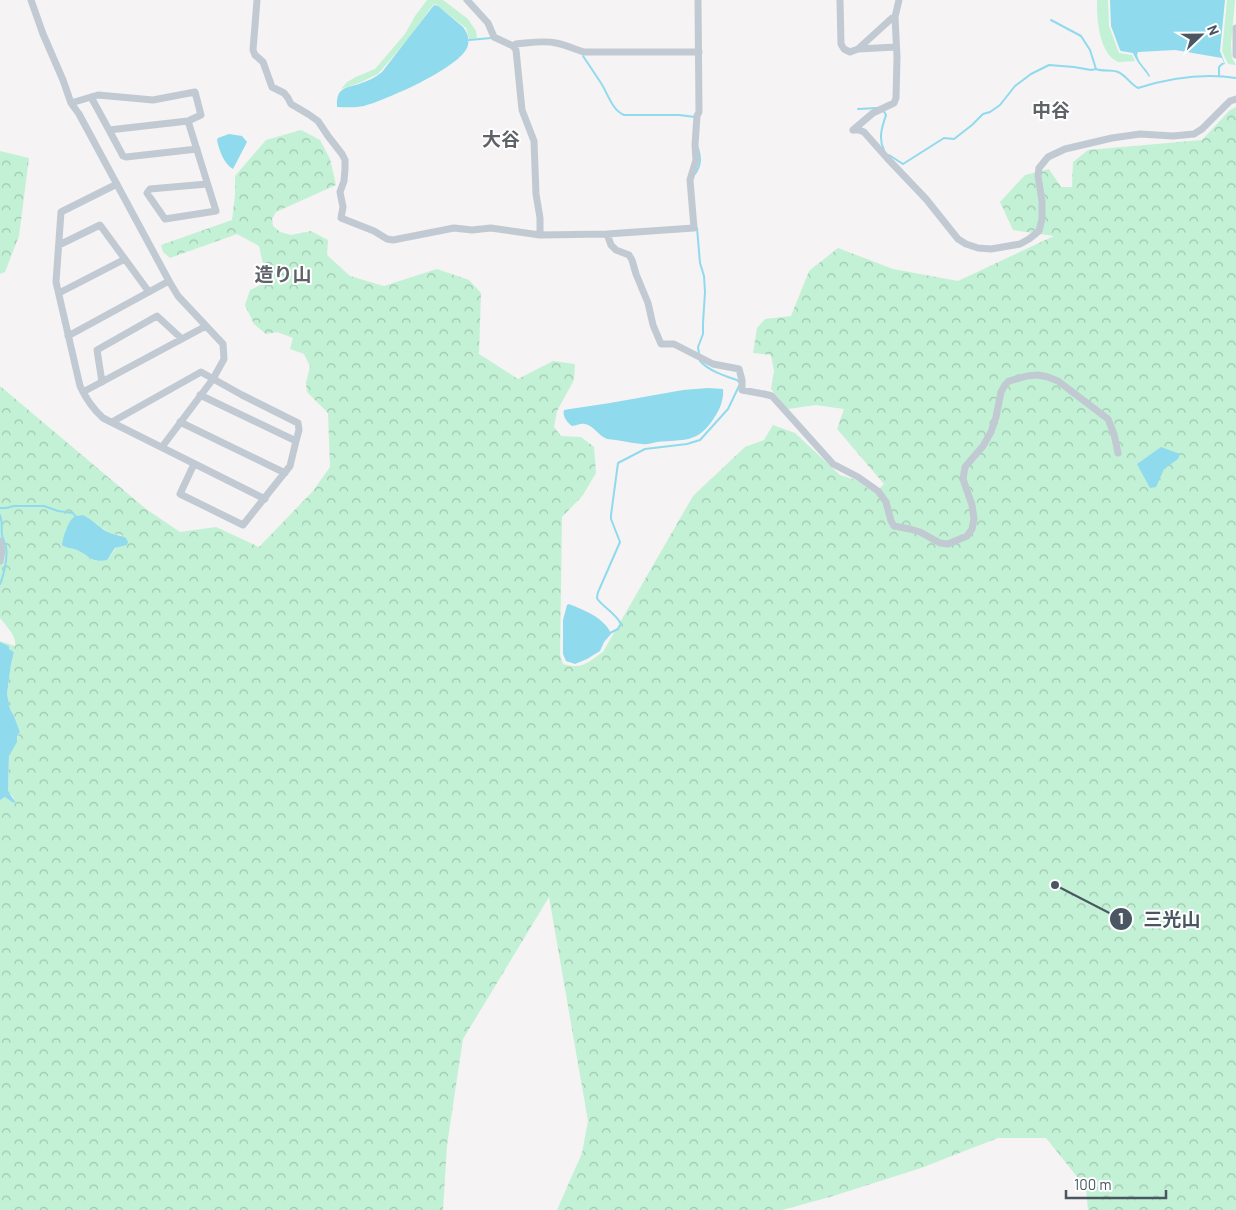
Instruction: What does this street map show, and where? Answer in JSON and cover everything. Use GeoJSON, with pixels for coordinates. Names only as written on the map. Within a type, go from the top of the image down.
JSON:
{"type":"FeatureCollection","features":[{"type":"Feature","properties":{"kind":"street"},"geometry":{"type":"LineString","coordinates":[[31,0],[72,103],[169,281],[178,296],[223,344],[224,359],[213,379],[162,448]]}},
{"type":"Feature","properties":{"kind":"street"},"geometry":{"type":"LineString","coordinates":[[257,0],[253,50],[255,55],[263,62],[272,87],[284,94],[291,104],[318,121],[345,160],[344,181],[340,192],[343,207],[341,218],[374,231],[388,240],[454,228],[472,230],[491,228],[540,234],[607,234],[694,228],[690,180],[696,160],[695,145],[699,98],[698,0]]}},
{"type":"Feature","properties":{"kind":"street"},"geometry":{"type":"LineString","coordinates":[[468,0],[488,23],[494,37],[513,46],[516,50],[520,101],[534,141],[540,234]]}},
{"type":"Feature","properties":{"kind":"street"},"geometry":{"type":"LineString","coordinates":[[840,0],[841,44],[844,49],[850,52],[858,49],[896,47]]}},
{"type":"Feature","properties":{"kind":"street"},"geometry":{"type":"LineString","coordinates":[[899,0],[895,17],[896,98],[894,103],[873,114],[853,130],[864,132],[926,199],[958,239],[978,248],[991,249],[1020,244],[1039,231],[1042,219],[1042,201],[1038,176],[1040,168],[1048,157],[1065,149],[1112,138],[1140,134],[1173,136],[1194,134],[1202,129],[1230,101],[1236,98]]}},
{"type":"Feature","properties":{"kind":"street"},"geometry":{"type":"LineString","coordinates":[[858,49],[895,17]]}},
{"type":"Feature","properties":{"kind":"street"},"geometry":{"type":"LineString","coordinates":[[1236,28],[1236,55]]}},
{"type":"Feature","properties":{"kind":"street"},"geometry":{"type":"LineString","coordinates":[[513,46],[516,44],[546,42],[557,43],[584,52],[698,52]]}},
{"type":"Feature","properties":{"kind":"street"},"geometry":{"type":"LineString","coordinates":[[72,103],[98,96],[153,100],[195,92],[201,116],[188,121],[109,130]]}},
{"type":"Feature","properties":{"kind":"street"},"geometry":{"type":"LineString","coordinates":[[91,97],[123,156],[197,149]]}},
{"type":"Feature","properties":{"kind":"street"},"geometry":{"type":"LineString","coordinates":[[188,121],[216,211],[165,219],[147,193],[150,189],[207,184]]}},
{"type":"Feature","properties":{"kind":"street"},"geometry":{"type":"LineString","coordinates":[[117,184],[61,212],[56,282],[80,386],[86,399],[103,418],[265,498]]}},
{"type":"Feature","properties":{"kind":"street"},"geometry":{"type":"LineString","coordinates":[[59,245],[100,225],[149,292]]}},
{"type":"Feature","properties":{"kind":"street"},"geometry":{"type":"LineString","coordinates":[[607,234],[611,246],[629,255],[632,260],[661,344],[674,344],[713,364],[739,369],[742,390],[772,396],[833,464],[858,477],[878,491],[886,502],[894,526],[910,528],[940,543],[948,544],[967,536],[972,529],[974,519],[963,474],[965,467],[983,446],[991,432],[1001,392],[1010,381],[1038,375],[1058,381],[1108,419],[1114,434],[1118,453]]}},
{"type":"Feature","properties":{"kind":"street"},"geometry":{"type":"LineString","coordinates":[[59,293],[125,259]]}},
{"type":"Feature","properties":{"kind":"street"},"geometry":{"type":"LineString","coordinates":[[68,336],[169,281]]}},
{"type":"Feature","properties":{"kind":"street"},"geometry":{"type":"LineString","coordinates":[[102,382],[97,350],[158,316],[182,339]]}},
{"type":"Feature","properties":{"kind":"street"},"geometry":{"type":"LineString","coordinates":[[83,392],[206,326]]}},
{"type":"Feature","properties":{"kind":"street"},"geometry":{"type":"LineString","coordinates":[[112,422],[202,372],[242,395],[298,423],[299,430],[290,466],[243,525],[180,494],[194,464]]}},
{"type":"Feature","properties":{"kind":"street"},"geometry":{"type":"LineString","coordinates":[[200,395],[296,441]]}},
{"type":"Feature","properties":{"kind":"street"},"geometry":{"type":"LineString","coordinates":[[180,422],[285,472]]}},
{"type":"Feature","properties":{"kind":"street"},"geometry":{"type":"LineString","coordinates":[[0,541],[2,551],[0,561]]}},
{"type":"Feature","properties":{"kind":"green space"},"geometry":{"type":"Polygon","coordinates":[[[427,0],[443,0],[468,19],[476,31],[477,38],[469,39],[466,28],[435,4],[378,74],[341,89],[347,82],[375,69],[405,34],[427,0]]]}},
{"type":"Feature","properties":{"kind":"green space"},"geometry":{"type":"Polygon","coordinates":[[[1097,0],[1108,0],[1109,26],[1119,53],[1132,55],[1135,61],[1118,62],[1105,49],[1100,35],[1097,0]]]}},
{"type":"Feature","properties":{"kind":"green space"},"geometry":{"type":"Polygon","coordinates":[[[1227,0],[1235,0],[1231,44],[1232,58],[1236,65],[1228,64],[1222,51],[1227,0]]]}},
{"type":"Feature","properties":{"kind":"green space"},"geometry":{"type":"Polygon","coordinates":[[[1236,107],[1236,1210],[1088,1210],[1086,1188],[1046,1138],[998,1138],[921,1168],[782,1210],[557,1210],[582,1153],[588,1121],[549,897],[463,1039],[447,1145],[443,1210],[0,1210],[0,800],[5,797],[12,802],[14,798],[8,791],[9,756],[20,732],[10,709],[7,694],[14,652],[9,649],[9,646],[0,642],[15,646],[13,635],[0,618],[0,386],[146,509],[180,532],[216,527],[259,547],[313,491],[330,467],[328,413],[307,392],[306,383],[310,366],[304,354],[290,349],[293,338],[277,332],[266,334],[254,324],[245,305],[250,290],[267,282],[259,246],[237,234],[170,258],[163,252],[161,245],[232,220],[235,176],[266,140],[301,130],[320,140],[330,159],[336,185],[276,212],[272,219],[273,226],[280,232],[291,235],[311,231],[328,240],[327,255],[350,276],[384,286],[437,269],[469,280],[481,293],[479,354],[518,379],[553,361],[575,364],[574,380],[557,411],[554,427],[561,436],[581,437],[594,447],[596,473],[583,495],[562,517],[560,655],[563,664],[576,666],[589,662],[603,652],[693,496],[745,447],[764,440],[773,425],[795,433],[840,475],[856,480],[875,493],[884,484],[837,429],[844,409],[816,405],[788,409],[771,389],[774,371],[771,355],[753,353],[757,328],[765,319],[791,316],[809,271],[838,248],[893,269],[958,281],[1054,236],[1013,230],[1000,202],[1025,175],[1049,169],[1061,187],[1072,187],[1073,162],[1088,150],[1202,140],[1230,110],[1236,107]],[[102,528],[76,549],[96,561],[110,556],[116,548],[126,545],[122,535],[111,534],[102,528]]]}},
{"type":"Feature","properties":{"kind":"green space"},"geometry":{"type":"Polygon","coordinates":[[[0,151],[29,158],[19,236],[5,272],[0,274],[0,151]]]}},
{"type":"Feature","properties":{"kind":"water"},"geometry":{"type":"Polygon","coordinates":[[[1110,0],[1225,0],[1220,51],[1225,64],[1222,65],[1224,63],[1222,58],[1175,50],[1138,52],[1138,59],[1149,77],[1133,53],[1120,50],[1111,26],[1110,0]]]}},
{"type":"Feature","properties":{"kind":"water"},"geometry":{"type":"Polygon","coordinates":[[[434,5],[438,6],[463,27],[466,32],[468,45],[461,56],[420,83],[388,97],[364,106],[337,107],[338,96],[342,90],[377,76],[382,72],[434,5]]]}},
{"type":"Feature","properties":{"kind":"water"},"geometry":{"type":"Polygon","coordinates":[[[229,134],[242,136],[247,142],[233,169],[225,160],[217,140],[229,134]]]}},
{"type":"Feature","properties":{"kind":"water"},"geometry":{"type":"Polygon","coordinates":[[[723,389],[718,412],[702,432],[689,439],[644,444],[607,439],[588,425],[572,426],[564,417],[564,410],[683,390],[723,389]]]}},
{"type":"Feature","properties":{"kind":"water"},"geometry":{"type":"Polygon","coordinates":[[[1161,447],[1180,454],[1178,459],[1164,469],[1156,487],[1150,488],[1137,464],[1161,447]]]}},
{"type":"Feature","properties":{"kind":"water"},"geometry":{"type":"Polygon","coordinates":[[[83,515],[106,531],[126,538],[127,545],[115,548],[107,560],[97,561],[77,550],[62,545],[66,530],[72,519],[75,516],[83,515]]]}},
{"type":"Feature","properties":{"kind":"water"},"geometry":{"type":"Polygon","coordinates":[[[569,604],[599,619],[611,634],[604,642],[600,651],[575,664],[566,661],[563,654],[563,620],[567,605],[569,604]]]}},
{"type":"Feature","properties":{"kind":"water"},"geometry":{"type":"Polygon","coordinates":[[[0,642],[9,646],[9,649],[14,652],[7,694],[10,709],[20,732],[9,756],[8,791],[16,803],[5,797],[0,800],[0,642]]]}},
{"type":"Feature","properties":{"kind":"waterway"},"geometry":{"type":"LineString","coordinates":[[1051,20],[1081,36],[1090,50],[1096,69],[1118,72],[1138,88],[1187,77],[1236,78]]}},
{"type":"Feature","properties":{"kind":"waterway"},"geometry":{"type":"LineString","coordinates":[[469,40],[491,38]]}},
{"type":"Feature","properties":{"kind":"waterway"},"geometry":{"type":"LineString","coordinates":[[583,56],[601,83],[613,106],[620,113],[624,115],[679,115],[695,117]]}},
{"type":"Feature","properties":{"kind":"waterway"},"geometry":{"type":"LineString","coordinates":[[1219,75],[1219,67],[1222,64]]}},
{"type":"Feature","properties":{"kind":"waterway"},"geometry":{"type":"LineString","coordinates":[[889,155],[903,164],[944,138],[954,139],[983,114],[990,112],[1000,105],[1015,86],[1031,74],[1049,65],[1096,69]]}},
{"type":"Feature","properties":{"kind":"waterway"},"geometry":{"type":"LineString","coordinates":[[858,109],[877,108]]}},
{"type":"Feature","properties":{"kind":"waterway"},"geometry":{"type":"LineString","coordinates":[[883,110],[886,115],[881,137],[884,150]]}},
{"type":"Feature","properties":{"kind":"waterway"},"geometry":{"type":"LineString","coordinates":[[695,174],[700,161],[698,148]]}},
{"type":"Feature","properties":{"kind":"waterway"},"geometry":{"type":"LineString","coordinates":[[697,228],[705,292],[703,334],[698,347],[699,354]]}},
{"type":"Feature","properties":{"kind":"waterway"},"geometry":{"type":"LineString","coordinates":[[700,361],[712,370],[739,382]]}},
{"type":"Feature","properties":{"kind":"waterway"},"geometry":{"type":"LineString","coordinates":[[608,634],[618,629],[621,624],[597,598],[620,542],[611,519],[618,463],[645,449],[687,444],[700,440],[728,409],[739,386]]}},
{"type":"Feature","properties":{"kind":"waterway"},"geometry":{"type":"LineString","coordinates":[[0,508],[44,506],[58,511],[73,513],[76,517]]}},
{"type":"Feature","properties":{"kind":"waterway"},"geometry":{"type":"LineString","coordinates":[[0,515],[2,535],[6,546],[5,566],[0,584]]}},
{"type":"Feature","properties":{"kind":"place","name":"三光山"},"geometry":{"type":"Point","coordinates":[1055,885]}},
{"type":"Feature","properties":{"kind":"district","name":"中谷"},"geometry":{"type":"Point","coordinates":[1051,110]}},
{"type":"Feature","properties":{"kind":"district","name":"大谷"},"geometry":{"type":"Point","coordinates":[501,139]}},
{"type":"Feature","properties":{"kind":"district","name":"造り山"},"geometry":{"type":"Point","coordinates":[283,274]}}]}
